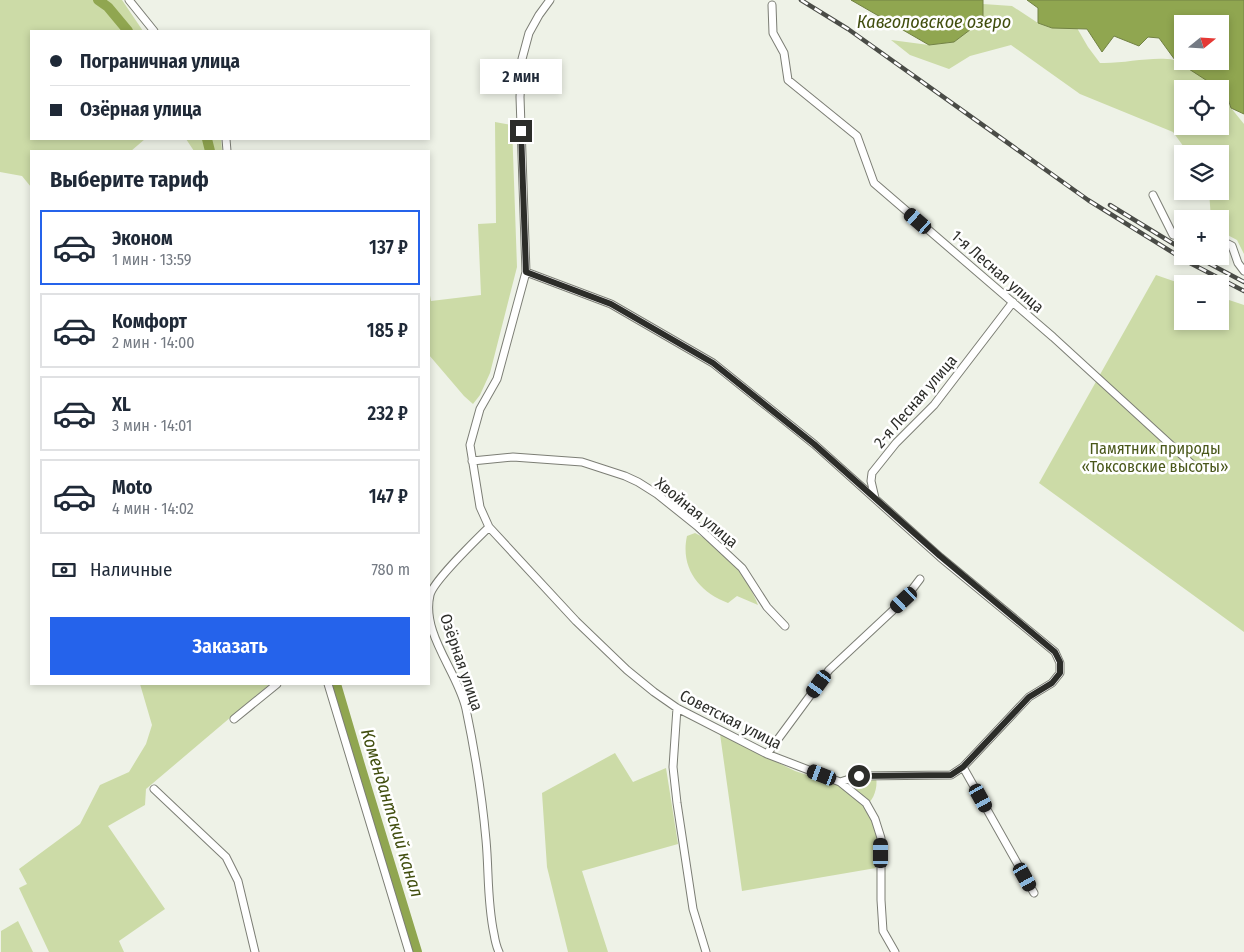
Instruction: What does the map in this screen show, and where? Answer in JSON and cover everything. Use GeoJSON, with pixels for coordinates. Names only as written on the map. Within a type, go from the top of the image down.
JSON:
{"type":"FeatureCollection","features":[{"type":"Feature","properties":{"kind":"street"},"geometry":{"type":"LineString","coordinates":[[129,0],[153,30]]}},
{"type":"Feature","properties":{"kind":"street"},"geometry":{"type":"LineString","coordinates":[[489,527],[480,506],[470,445],[480,409],[497,379],[526,272],[520,98],[522,59],[529,33],[550,0]]}},
{"type":"Feature","properties":{"kind":"street","name":"1-я Лесная улица"},"geometry":{"type":"LineString","coordinates":[[772,5],[773,33],[784,53],[788,80],[857,136],[874,183],[1013,302],[1196,468]]}},
{"type":"Feature","properties":{"kind":"street"},"geometry":{"type":"LineString","coordinates":[[1153,195],[1174,235]]}},
{"type":"Feature","properties":{"kind":"street"},"geometry":{"type":"LineString","coordinates":[[1229,244],[1232,246],[1238,263],[1244,271]]}},
{"type":"Feature","properties":{"kind":"street"},"geometry":{"type":"LineString","coordinates":[[526,272],[611,304],[713,363],[814,444],[940,556],[1055,652],[1060,662],[1060,673],[1052,683],[1029,697],[963,767],[951,775],[859,776],[840,782]]}},
{"type":"Feature","properties":{"kind":"street","name":"2-я Лесная улица"},"geometry":{"type":"LineString","coordinates":[[875,498],[871,481],[872,473],[896,443],[934,405],[1013,302]]}},
{"type":"Feature","properties":{"kind":"street","name":"Хвойная улица"},"geometry":{"type":"LineString","coordinates":[[472,461],[513,457],[582,462],[638,482],[657,494],[697,526],[742,568],[767,607],[785,626]]}},
{"type":"Feature","properties":{"kind":"street","name":"Озёрная улица"},"geometry":{"type":"LineString","coordinates":[[430,594],[442,577],[489,527]]}},
{"type":"Feature","properties":{"kind":"street","name":"Советская улица"},"geometry":{"type":"LineString","coordinates":[[489,527],[576,621],[627,670],[654,692],[677,708],[767,754],[840,782],[866,803],[875,819],[881,838],[883,931],[895,952]]}},
{"type":"Feature","properties":{"kind":"street"},"geometry":{"type":"LineString","coordinates":[[767,754],[829,670],[904,600],[920,580]]}},
{"type":"Feature","properties":{"kind":"street","name":"Озёрная улица"},"geometry":{"type":"LineString","coordinates":[[430,622],[465,705],[481,791],[490,919],[499,952]]}},
{"type":"Feature","properties":{"kind":"street"},"geometry":{"type":"LineString","coordinates":[[234,719],[276,685]]}},
{"type":"Feature","properties":{"kind":"street"},"geometry":{"type":"LineString","coordinates":[[328,685],[409,952]]}},
{"type":"Feature","properties":{"kind":"street"},"geometry":{"type":"LineString","coordinates":[[677,708],[673,767],[677,804],[693,909],[706,952]]}},
{"type":"Feature","properties":{"kind":"street"},"geometry":{"type":"LineString","coordinates":[[963,767],[1034,893]]}},
{"type":"Feature","properties":{"kind":"street"},"geometry":{"type":"LineString","coordinates":[[154,789],[226,857],[238,881],[255,952]]}},
{"type":"Feature","properties":{"kind":"green space"},"geometry":{"type":"Polygon","coordinates":[[[0,0],[122,0],[142,30],[30,30],[30,140],[144,140],[132,150],[30,150],[30,186],[22,176],[0,172],[0,0]]]}},
{"type":"Feature","properties":{"kind":"green space"},"geometry":{"type":"Polygon","coordinates":[[[983,4],[1012,6],[1038,23],[1052,28],[1077,28],[1100,63],[1157,59],[1174,60],[1174,70],[1193,70],[1207,80],[1174,80],[1174,133],[1080,94],[1011,45],[970,56],[949,69],[910,55],[891,40],[929,45],[954,42],[983,20],[983,4]]]}},
{"type":"Feature","properties":{"kind":"green space"},"geometry":{"type":"Polygon","coordinates":[[[1229,102],[1231,108],[1244,124],[1244,254],[1237,240],[1229,236],[1229,210],[1210,210],[1210,200],[1229,200],[1229,145],[1182,145],[1175,135],[1229,135],[1229,102]]]}},
{"type":"Feature","properties":{"kind":"green space"},"geometry":{"type":"Polygon","coordinates":[[[495,122],[512,125],[517,267],[490,373],[480,395],[473,404],[430,356],[430,296],[431,301],[481,295],[478,224],[496,223],[495,122]]]}},
{"type":"Feature","properties":{"kind":"green space"},"geometry":{"type":"Polygon","coordinates":[[[187,140],[221,140],[222,150],[193,150],[187,140]]]}},
{"type":"Feature","properties":{"kind":"green space","name":"Памятник природы «Токсовские высоты»"},"geometry":{"type":"Polygon","coordinates":[[[1156,275],[1174,281],[1174,330],[1229,330],[1229,300],[1244,305],[1244,632],[1039,483],[1156,275]]]}},
{"type":"Feature","properties":{"kind":"green space"},"geometry":{"type":"Polygon","coordinates":[[[695,533],[716,546],[733,563],[748,583],[758,605],[737,596],[728,603],[708,592],[700,585],[689,568],[686,558],[687,536],[695,533]]]}},
{"type":"Feature","properties":{"kind":"green space"},"geometry":{"type":"Polygon","coordinates":[[[140,685],[269,685],[146,789],[145,805],[108,826],[165,909],[119,941],[124,952],[49,952],[19,888],[27,884],[19,869],[80,824],[100,785],[129,772],[146,744],[152,725],[140,685]]]}},
{"type":"Feature","properties":{"kind":"green space"},"geometry":{"type":"Polygon","coordinates":[[[720,734],[795,771],[838,785],[839,778],[858,772],[875,772],[877,782],[875,792],[871,800],[864,807],[878,838],[876,868],[742,891],[720,734]]]}},
{"type":"Feature","properties":{"kind":"green space"},"geometry":{"type":"Polygon","coordinates":[[[615,753],[633,782],[666,768],[678,844],[582,871],[608,952],[568,952],[547,867],[542,793],[615,753]]]}},
{"type":"Feature","properties":{"kind":"green space"},"geometry":{"type":"Polygon","coordinates":[[[18,921],[33,952],[1,952],[1,931],[18,921]]]}},
{"type":"Feature","properties":{"kind":"water","name":"Кавголовское озеро"},"geometry":{"type":"Polygon","coordinates":[[[851,0],[983,0],[983,20],[954,42],[929,45],[851,0]]]}},
{"type":"Feature","properties":{"kind":"water","name":"Кавголовское озеро"},"geometry":{"type":"Polygon","coordinates":[[[1027,0],[1244,0],[1244,114],[1231,108],[1229,102],[1229,80],[1206,80],[1190,70],[1229,70],[1229,15],[1174,15],[1174,59],[1159,38],[1148,37],[1139,46],[1114,36],[1102,52],[1087,29],[1052,28],[1038,23],[1038,8],[1027,0]]]}},
{"type":"Feature","properties":{"kind":"waterway","name":"Комендантский канал"},"geometry":{"type":"LineString","coordinates":[[98,0],[108,7],[127,30]]}},
{"type":"Feature","properties":{"kind":"waterway","name":"Комендантский канал"},"geometry":{"type":"LineString","coordinates":[[207,140],[210,150]]}},
{"type":"Feature","properties":{"kind":"waterway","name":"Комендантский канал"},"geometry":{"type":"LineString","coordinates":[[336,685],[417,952]]}},
{"type":"Feature","properties":{"kind":"railway"},"geometry":{"type":"LineString","coordinates":[[801,0],[848,29],[1088,200],[1188,262],[1244,291]]}},
{"type":"Feature","properties":{"kind":"railway"},"geometry":{"type":"LineString","coordinates":[[1110,205],[1174,244]]}},
{"type":"Feature","properties":{"kind":"railway"},"geometry":{"type":"LineString","coordinates":[[1212,265],[1244,282]]}},
{"type":"Feature","properties":{"kind":"route"},"geometry":{"type":"LineString","coordinates":[[521,131],[526,272],[611,304],[713,363],[814,444],[940,556],[1055,652],[1060,662],[1060,673],[1052,683],[1029,697],[963,767],[951,775],[859,776]]}}]}
